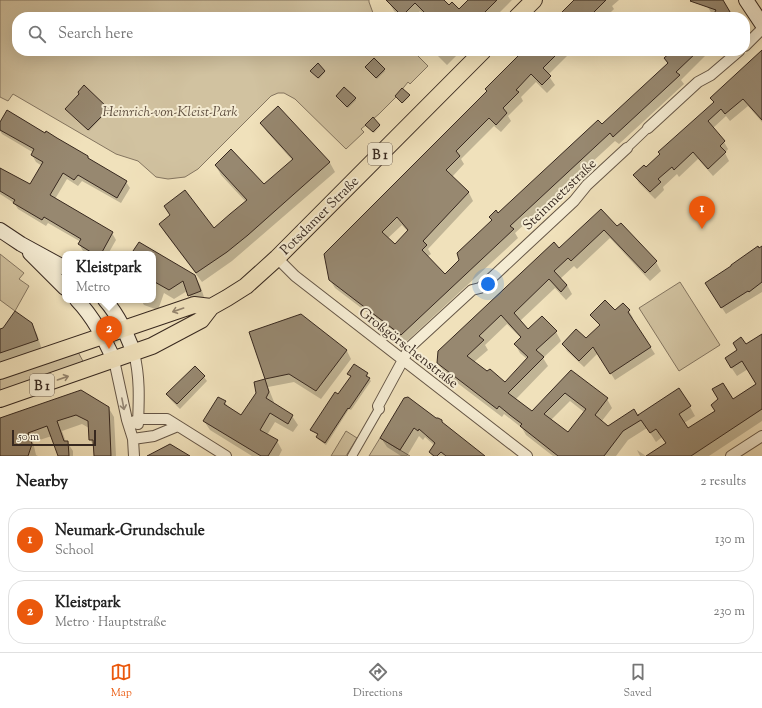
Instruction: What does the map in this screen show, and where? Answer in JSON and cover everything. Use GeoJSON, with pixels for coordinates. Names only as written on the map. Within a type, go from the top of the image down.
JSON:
{"type":"FeatureCollection","features":[{"type":"Feature","properties":{"kind":"main road"},"geometry":{"type":"LineString","coordinates":[[522,12],[534,0]]}},
{"type":"Feature","properties":{"kind":"main road"},"geometry":{"type":"LineString","coordinates":[[746,0],[762,24]]}},
{"type":"Feature","properties":{"kind":"main road","name":"Potsdamer Straße"},"geometry":{"type":"LineString","coordinates":[[211,307],[246,286],[276,258],[478,56]]}},
{"type":"Feature","properties":{"kind":"main road"},"geometry":{"type":"LineString","coordinates":[[0,230],[21,244],[62,266]]}},
{"type":"Feature","properties":{"kind":"main road"},"geometry":{"type":"LineString","coordinates":[[21,244],[62,285]]}},
{"type":"Feature","properties":{"kind":"main road"},"geometry":{"type":"LineString","coordinates":[[80,303],[96,322],[104,336],[114,360]]}},
{"type":"Feature","properties":{"kind":"main road"},"geometry":{"type":"LineString","coordinates":[[107,303],[125,328],[134,353]]}},
{"type":"Feature","properties":{"kind":"main road","name":"B 1"},"geometry":{"type":"LineString","coordinates":[[0,371],[194,305],[211,307]]}},
{"type":"Feature","properties":{"kind":"main road","name":"B 1"},"geometry":{"type":"LineString","coordinates":[[0,399],[156,344],[201,320],[211,307]]}},
{"type":"Feature","properties":{"kind":"street"},"geometry":{"type":"LineString","coordinates":[[750,41],[762,29]]}},
{"type":"Feature","properties":{"kind":"street","name":"Steinmetzstraße"},"geometry":{"type":"LineString","coordinates":[[379,409],[378,406],[410,347],[472,290],[480,288],[485,284],[698,82],[711,76],[733,56]]}},
{"type":"Feature","properties":{"kind":"street","name":"Großgörschenstraße"},"geometry":{"type":"LineString","coordinates":[[276,258],[295,276],[527,456]]}},
{"type":"Feature","properties":{"kind":"street"},"geometry":{"type":"LineString","coordinates":[[133,439],[140,406],[139,376],[134,353]]}},
{"type":"Feature","properties":{"kind":"street"},"geometry":{"type":"LineString","coordinates":[[114,360],[127,420],[133,439],[134,456]]}},
{"type":"Feature","properties":{"kind":"street"},"geometry":{"type":"LineString","coordinates":[[352,456],[379,409]]}},
{"type":"Feature","properties":{"kind":"street"},"geometry":{"type":"LineString","coordinates":[[130,427],[138,418],[167,419],[226,456]]}},
{"type":"Feature","properties":{"kind":"street"},"geometry":{"type":"LineString","coordinates":[[133,439],[154,436],[178,426]]}},
{"type":"Feature","properties":{"kind":"street"},"geometry":{"type":"LineString","coordinates":[[731,456],[762,436]]}},
{"type":"Feature","properties":{"kind":"green space","name":"Heinrich-von-Kleist-Park"},"geometry":{"type":"Polygon","coordinates":[[[0,0],[369,0],[373,12],[12,12],[12,56],[418,56],[428,66],[410,84],[408,82],[379,114],[361,129],[364,132],[346,149],[295,99],[284,93],[278,93],[271,96],[198,169],[185,177],[168,179],[156,177],[138,161],[116,154],[13,94],[8,101],[0,97],[0,0]]]}},
{"type":"Feature","properties":{"kind":"green space"},"geometry":{"type":"Polygon","coordinates":[[[0,254],[24,273],[19,279],[29,286],[15,311],[0,300],[0,254]]]}},
{"type":"Feature","properties":{"kind":"green space"},"geometry":{"type":"Polygon","coordinates":[[[680,282],[720,345],[679,371],[639,308],[680,282]]]}},
{"type":"Feature","properties":{"kind":"green space"},"geometry":{"type":"Polygon","coordinates":[[[78,352],[84,363],[0,392],[0,379],[78,352]]]}},
{"type":"Feature","properties":{"kind":"green space"},"geometry":{"type":"Polygon","coordinates":[[[346,431],[357,438],[346,456],[331,456],[346,431]]]}},
{"type":"Feature","properties":{"kind":"green space"},"geometry":{"type":"Polygon","coordinates":[[[380,438],[410,456],[369,456],[380,438]]]}},
{"type":"Feature","properties":{"kind":"building"},"geometry":{"type":"Polygon","coordinates":[[[386,0],[444,0],[449,5],[452,2],[459,9],[468,0],[497,0],[485,12],[424,12],[415,3],[406,12],[398,12],[386,0]]]}},
{"type":"Feature","properties":{"kind":"building"},"geometry":{"type":"Polygon","coordinates":[[[574,0],[606,0],[594,12],[562,12],[574,0]]]}},
{"type":"Feature","properties":{"kind":"building"},"geometry":{"type":"Polygon","coordinates":[[[723,0],[730,12],[715,12],[716,10],[690,1],[723,0]]]}},
{"type":"Feature","properties":{"kind":"building"},"geometry":{"type":"Polygon","coordinates":[[[762,50],[762,120],[743,99],[725,114],[721,109],[708,121],[725,141],[720,146],[726,152],[708,169],[693,152],[674,170],[672,167],[658,179],[661,182],[650,192],[633,175],[644,165],[646,167],[660,154],[658,152],[714,102],[710,98],[762,50]]]}},
{"type":"Feature","properties":{"kind":"building"},"geometry":{"type":"Polygon","coordinates":[[[518,56],[555,56],[543,68],[551,76],[542,85],[531,74],[516,90],[519,92],[503,108],[507,113],[496,125],[489,118],[456,151],[460,156],[446,170],[469,192],[423,241],[427,245],[422,250],[445,274],[459,260],[457,253],[492,220],[489,217],[496,210],[498,213],[598,120],[602,124],[668,63],[664,58],[666,56],[693,56],[676,72],[680,75],[613,137],[610,133],[510,226],[514,229],[401,335],[329,280],[324,254],[487,91],[485,89],[518,56]],[[397,217],[382,232],[395,244],[408,230],[397,217]]]}},
{"type":"Feature","properties":{"kind":"building"},"geometry":{"type":"Polygon","coordinates":[[[374,58],[385,69],[376,78],[365,67],[374,58]]]}},
{"type":"Feature","properties":{"kind":"building"},"geometry":{"type":"Polygon","coordinates":[[[318,63],[325,71],[318,78],[310,71],[318,63]]]}},
{"type":"Feature","properties":{"kind":"building"},"geometry":{"type":"Polygon","coordinates":[[[84,85],[110,110],[88,130],[65,109],[79,94],[78,92],[84,85]]]}},
{"type":"Feature","properties":{"kind":"building"},"geometry":{"type":"Polygon","coordinates":[[[344,87],[356,98],[347,107],[336,96],[344,87]]]}},
{"type":"Feature","properties":{"kind":"building"},"geometry":{"type":"Polygon","coordinates":[[[402,88],[410,95],[402,103],[395,96],[402,88]]]}},
{"type":"Feature","properties":{"kind":"building"},"geometry":{"type":"Polygon","coordinates":[[[278,106],[330,162],[248,235],[227,252],[196,273],[159,224],[170,215],[164,206],[185,190],[214,228],[247,200],[215,165],[231,149],[264,184],[293,159],[260,123],[278,106]]]}},
{"type":"Feature","properties":{"kind":"building"},"geometry":{"type":"Polygon","coordinates":[[[7,110],[45,133],[46,131],[127,181],[117,198],[78,175],[74,180],[63,173],[50,195],[113,232],[103,251],[89,251],[78,244],[81,239],[44,217],[42,220],[13,203],[15,200],[0,191],[0,168],[30,184],[43,162],[31,155],[34,149],[0,130],[0,122],[7,110]]]}},
{"type":"Feature","properties":{"kind":"building"},"geometry":{"type":"Polygon","coordinates":[[[373,117],[380,125],[373,132],[365,125],[373,117]]]}},
{"type":"Feature","properties":{"kind":"building"},"geometry":{"type":"Polygon","coordinates":[[[601,209],[617,226],[621,223],[657,261],[645,273],[604,230],[571,261],[568,258],[554,271],[567,285],[561,292],[549,279],[514,313],[528,329],[542,316],[557,331],[536,350],[544,357],[508,393],[532,411],[571,370],[608,398],[595,415],[608,426],[634,409],[638,416],[679,388],[691,406],[679,414],[688,428],[715,411],[711,405],[718,399],[712,389],[723,383],[733,399],[756,384],[742,361],[731,368],[725,358],[737,350],[733,343],[741,337],[746,344],[762,334],[762,409],[691,456],[646,456],[666,443],[656,429],[650,433],[641,420],[623,431],[604,456],[558,456],[520,426],[522,424],[499,406],[497,409],[437,363],[438,351],[554,242],[559,248],[601,209]],[[501,315],[479,336],[484,340],[467,356],[487,371],[490,369],[505,382],[528,357],[514,344],[521,337],[501,315]],[[565,393],[544,414],[568,432],[586,409],[565,393]]]}},
{"type":"Feature","properties":{"kind":"building"},"geometry":{"type":"Polygon","coordinates":[[[139,242],[154,251],[133,251],[139,242]]]}},
{"type":"Feature","properties":{"kind":"building"},"geometry":{"type":"Polygon","coordinates":[[[758,246],[759,248],[762,246],[762,282],[749,292],[748,291],[721,308],[705,283],[758,246]]]}},
{"type":"Feature","properties":{"kind":"building"},"geometry":{"type":"Polygon","coordinates":[[[156,252],[195,275],[201,291],[188,296],[183,281],[169,290],[156,283],[156,252]]]}},
{"type":"Feature","properties":{"kind":"building"},"geometry":{"type":"Polygon","coordinates":[[[605,300],[615,310],[623,303],[630,310],[628,312],[651,347],[610,374],[593,347],[579,361],[562,344],[576,329],[586,338],[600,325],[590,315],[605,300]]]}},
{"type":"Feature","properties":{"kind":"building"},"geometry":{"type":"Polygon","coordinates":[[[15,311],[32,323],[38,340],[0,353],[0,329],[3,328],[15,311]]]}},
{"type":"Feature","properties":{"kind":"building"},"geometry":{"type":"Polygon","coordinates":[[[301,314],[347,350],[316,391],[289,374],[265,379],[249,332],[301,314]]]}},
{"type":"Feature","properties":{"kind":"building"},"geometry":{"type":"Polygon","coordinates":[[[354,364],[368,373],[366,376],[370,378],[325,443],[316,437],[318,434],[310,430],[335,392],[338,394],[351,376],[347,374],[354,364]]]}},
{"type":"Feature","properties":{"kind":"building"},"geometry":{"type":"Polygon","coordinates":[[[195,366],[205,376],[177,404],[166,394],[195,366]]]}},
{"type":"Feature","properties":{"kind":"building"},"geometry":{"type":"Polygon","coordinates":[[[265,379],[269,392],[266,398],[293,415],[288,424],[270,413],[260,430],[278,440],[268,456],[261,456],[203,421],[218,397],[226,401],[224,404],[241,415],[256,393],[254,382],[265,379]]]}},
{"type":"Feature","properties":{"kind":"building"},"geometry":{"type":"Polygon","coordinates":[[[81,390],[109,407],[111,456],[94,456],[93,440],[89,440],[88,421],[76,415],[57,421],[64,441],[68,441],[69,456],[58,456],[47,426],[28,433],[32,444],[28,456],[0,456],[0,418],[81,390]]]}},
{"type":"Feature","properties":{"kind":"building"},"geometry":{"type":"Polygon","coordinates":[[[408,397],[436,418],[442,420],[442,422],[485,456],[446,456],[441,452],[437,456],[434,456],[429,452],[435,443],[419,429],[418,431],[414,428],[400,450],[380,438],[404,398],[408,397]]]}},
{"type":"Feature","properties":{"kind":"building"},"geometry":{"type":"Polygon","coordinates":[[[170,444],[190,456],[147,456],[170,444]]]}},
{"type":"Feature","properties":{"kind":"place","name":"Neumark-Grundschule"},"geometry":{"type":"Point","coordinates":[702,229]}},
{"type":"Feature","properties":{"kind":"place","name":"Kleistpark"},"geometry":{"type":"Point","coordinates":[109,349]}}]}
